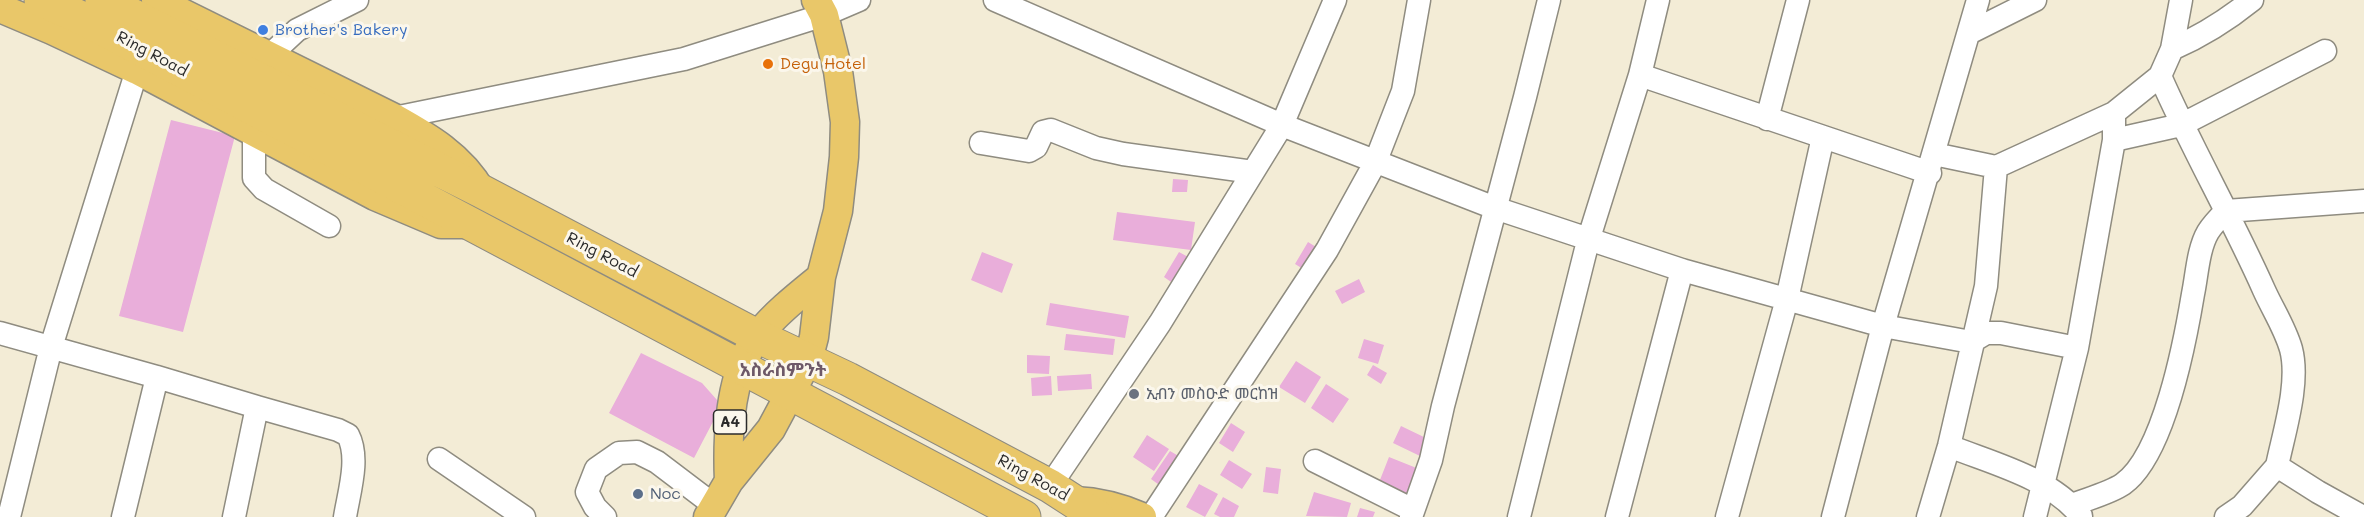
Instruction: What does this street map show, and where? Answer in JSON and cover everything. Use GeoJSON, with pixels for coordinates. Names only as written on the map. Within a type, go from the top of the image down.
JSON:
{"type":"FeatureCollection","features":[{"type":"Feature","properties":{"kind":"highway","name":"Ring Road"},"geometry":{"type":"LineString","coordinates":[[41,0],[84,19],[478,224],[1024,517]]}},
{"type":"Feature","properties":{"kind":"highway","name":"Ring Road"},"geometry":{"type":"LineString","coordinates":[[102,0],[481,191],[1074,501]]}},
{"type":"Feature","properties":{"kind":"main road"},"geometry":{"type":"LineString","coordinates":[[156,0],[425,135],[456,158],[472,176],[481,191]]}},
{"type":"Feature","properties":{"kind":"main road"},"geometry":{"type":"LineString","coordinates":[[808,360],[818,312],[821,277],[838,211],[845,145],[845,122],[838,71],[820,7]]}},
{"type":"Feature","properties":{"kind":"main road"},"geometry":{"type":"LineString","coordinates":[[0,8],[137,70],[254,134],[375,196],[441,224],[478,224]]}},
{"type":"Feature","properties":{"kind":"main road"},"geometry":{"type":"LineString","coordinates":[[741,365],[757,336],[781,310],[821,277]]}},
{"type":"Feature","properties":{"kind":"main road","name":"A4"},"geometry":{"type":"LineString","coordinates":[[712,511],[729,481],[771,429],[808,360]]}},
{"type":"Feature","properties":{"kind":"main road","name":"A4"},"geometry":{"type":"LineString","coordinates":[[729,481],[730,415],[741,365]]}},
{"type":"Feature","properties":{"kind":"main road"},"geometry":{"type":"LineString","coordinates":[[1074,501],[1116,506],[1143,517]]}},
{"type":"Feature","properties":{"kind":"street"},"geometry":{"type":"LineString","coordinates":[[394,118],[684,59],[820,7],[859,0]]}},
{"type":"Feature","properties":{"kind":"street"},"geometry":{"type":"LineString","coordinates":[[995,0],[1375,163],[1588,241],[1682,270],[1883,326],[1971,342],[1986,333],[2001,333],[2077,348]]}},
{"type":"Feature","properties":{"kind":"street"},"geometry":{"type":"LineString","coordinates":[[1074,501],[1160,323],[1282,125],[1335,0]]}},
{"type":"Feature","properties":{"kind":"street"},"geometry":{"type":"LineString","coordinates":[[1150,517],[1327,250],[1375,163],[1403,91],[1419,0]]}},
{"type":"Feature","properties":{"kind":"street"},"geometry":{"type":"LineString","coordinates":[[1315,460],[1412,513],[1431,460],[1549,0]]}},
{"type":"Feature","properties":{"kind":"street"},"geometry":{"type":"LineString","coordinates":[[1519,517],[1588,241],[1640,75],[1658,0]]}},
{"type":"Feature","properties":{"kind":"street"},"geometry":{"type":"LineString","coordinates":[[1767,119],[1798,0]]}},
{"type":"Feature","properties":{"kind":"street"},"geometry":{"type":"LineString","coordinates":[[1833,517],[1883,326],[1978,0]]}},
{"type":"Feature","properties":{"kind":"street"},"geometry":{"type":"LineString","coordinates":[[1969,33],[2035,0]]}},
{"type":"Feature","properties":{"kind":"street"},"geometry":{"type":"LineString","coordinates":[[1640,75],[1823,137],[1932,163],[1996,167],[2114,113],[2160,76],[2172,49],[2181,0]]}},
{"type":"Feature","properties":{"kind":"street"},"geometry":{"type":"LineString","coordinates":[[2172,49],[2202,36],[2252,0]]}},
{"type":"Feature","properties":{"kind":"street"},"geometry":{"type":"LineString","coordinates":[[269,56],[297,30],[349,2]]}},
{"type":"Feature","properties":{"kind":"street"},"geometry":{"type":"LineString","coordinates":[[2114,140],[2181,125],[2325,51]]}},
{"type":"Feature","properties":{"kind":"street"},"geometry":{"type":"LineString","coordinates":[[9,517],[51,347],[137,70]]}},
{"type":"Feature","properties":{"kind":"street"},"geometry":{"type":"LineString","coordinates":[[2160,76],[2181,125],[2241,239],[2291,350],[2293,376],[2289,409],[2277,466],[2242,506],[2226,517]]}},
{"type":"Feature","properties":{"kind":"street"},"geometry":{"type":"LineString","coordinates":[[2035,517],[2077,348],[2114,140],[2114,113]]}},
{"type":"Feature","properties":{"kind":"street"},"geometry":{"type":"LineString","coordinates":[[981,143],[1029,151],[1036,147],[1043,132],[1051,130],[1096,148],[1253,172]]}},
{"type":"Feature","properties":{"kind":"street"},"geometry":{"type":"LineString","coordinates":[[254,134],[254,178],[264,189],[329,226]]}},
{"type":"Feature","properties":{"kind":"street"},"geometry":{"type":"LineString","coordinates":[[1727,517],[1787,299],[1823,137]]}},
{"type":"Feature","properties":{"kind":"street"},"geometry":{"type":"LineString","coordinates":[[1928,517],[1949,446],[1971,342],[1986,286],[1996,167]]}},
{"type":"Feature","properties":{"kind":"street"},"geometry":{"type":"LineString","coordinates":[[1949,446],[2044,484],[2077,511],[2122,484],[2135,472],[2156,436],[2171,395],[2189,319],[2201,252],[2208,232],[2226,211],[2364,201]]}},
{"type":"Feature","properties":{"kind":"street"},"geometry":{"type":"LineString","coordinates":[[1617,517],[1682,270]]}},
{"type":"Feature","properties":{"kind":"street"},"geometry":{"type":"LineString","coordinates":[[0,333],[338,430],[348,435],[353,454],[345,517]]}},
{"type":"Feature","properties":{"kind":"street"},"geometry":{"type":"LineString","coordinates":[[123,517],[157,377]]}},
{"type":"Feature","properties":{"kind":"street"},"geometry":{"type":"LineString","coordinates":[[234,517],[257,407]]}},
{"type":"Feature","properties":{"kind":"street"},"geometry":{"type":"LineString","coordinates":[[605,517],[595,507],[587,492],[596,469],[619,453],[637,452],[657,462],[712,511]]}},
{"type":"Feature","properties":{"kind":"street"},"geometry":{"type":"LineString","coordinates":[[439,459],[524,517]]}},
{"type":"Feature","properties":{"kind":"street"},"geometry":{"type":"LineString","coordinates":[[2277,466],[2363,517]]}},
{"type":"Feature","properties":{"kind":"building"},"geometry":{"type":"Polygon","coordinates":[[[171,120],[235,136],[183,332],[119,316],[171,120]]]}},
{"type":"Feature","properties":{"kind":"building"},"geometry":{"type":"Polygon","coordinates":[[[1173,179],[1188,180],[1187,192],[1172,192],[1173,179]]]}},
{"type":"Feature","properties":{"kind":"building"},"geometry":{"type":"Polygon","coordinates":[[[1117,212],[1195,222],[1191,250],[1113,240],[1117,212]]]}},
{"type":"Feature","properties":{"kind":"building"},"geometry":{"type":"Polygon","coordinates":[[[1308,242],[1321,250],[1308,272],[1295,264],[1308,242]]]}},
{"type":"Feature","properties":{"kind":"building"},"geometry":{"type":"Polygon","coordinates":[[[982,252],[1013,264],[1002,293],[971,280],[982,252]]]}},
{"type":"Feature","properties":{"kind":"building"},"geometry":{"type":"Polygon","coordinates":[[[1179,252],[1190,258],[1174,284],[1164,277],[1179,252]]]}},
{"type":"Feature","properties":{"kind":"building"},"geometry":{"type":"Polygon","coordinates":[[[1359,279],[1365,292],[1342,304],[1335,291],[1359,279]]]}},
{"type":"Feature","properties":{"kind":"building"},"geometry":{"type":"Polygon","coordinates":[[[1050,303],[1129,316],[1125,338],[1046,325],[1050,303]]]}},
{"type":"Feature","properties":{"kind":"building"},"geometry":{"type":"Polygon","coordinates":[[[1066,334],[1115,339],[1113,355],[1064,350],[1066,334]]]}},
{"type":"Feature","properties":{"kind":"building"},"geometry":{"type":"Polygon","coordinates":[[[1364,339],[1384,345],[1378,364],[1358,358],[1364,339]]]}},
{"type":"Feature","properties":{"kind":"building"},"geometry":{"type":"Polygon","coordinates":[[[641,353],[702,383],[717,400],[717,414],[694,458],[609,413],[641,353]]]}},
{"type":"Feature","properties":{"kind":"building"},"geometry":{"type":"Polygon","coordinates":[[[1027,355],[1050,356],[1049,374],[1027,373],[1027,355]]]}},
{"type":"Feature","properties":{"kind":"building"},"geometry":{"type":"Polygon","coordinates":[[[1296,361],[1321,377],[1305,403],[1279,387],[1296,361]]]}},
{"type":"Feature","properties":{"kind":"building"},"geometry":{"type":"Polygon","coordinates":[[[1373,365],[1387,373],[1381,384],[1367,375],[1373,365]]]}},
{"type":"Feature","properties":{"kind":"building"},"geometry":{"type":"Polygon","coordinates":[[[1091,374],[1092,389],[1058,391],[1057,376],[1091,374]]]}},
{"type":"Feature","properties":{"kind":"building"},"geometry":{"type":"Polygon","coordinates":[[[1051,376],[1052,395],[1032,396],[1031,378],[1051,376]]]}},
{"type":"Feature","properties":{"kind":"building"},"geometry":{"type":"Polygon","coordinates":[[[1326,384],[1349,399],[1333,423],[1311,408],[1326,384]]]}},
{"type":"Feature","properties":{"kind":"building"},"geometry":{"type":"Polygon","coordinates":[[[1231,423],[1245,432],[1233,452],[1219,443],[1231,423]]]}},
{"type":"Feature","properties":{"kind":"building"},"geometry":{"type":"Polygon","coordinates":[[[1401,426],[1428,439],[1420,456],[1393,443],[1401,426]]]}},
{"type":"Feature","properties":{"kind":"building"},"geometry":{"type":"Polygon","coordinates":[[[1147,435],[1169,449],[1154,471],[1133,457],[1147,435]]]}},
{"type":"Feature","properties":{"kind":"building"},"geometry":{"type":"Polygon","coordinates":[[[1170,451],[1182,458],[1162,487],[1151,479],[1170,451]]]}},
{"type":"Feature","properties":{"kind":"building"},"geometry":{"type":"Polygon","coordinates":[[[1389,457],[1424,471],[1413,499],[1378,485],[1389,457]]]}},
{"type":"Feature","properties":{"kind":"building"},"geometry":{"type":"Polygon","coordinates":[[[1229,460],[1252,474],[1242,489],[1220,475],[1229,460]]]}},
{"type":"Feature","properties":{"kind":"building"},"geometry":{"type":"Polygon","coordinates":[[[1266,467],[1281,469],[1278,494],[1263,492],[1266,467]]]}},
{"type":"Feature","properties":{"kind":"building"},"geometry":{"type":"Polygon","coordinates":[[[1199,484],[1218,494],[1205,517],[1186,507],[1199,484]]]}},
{"type":"Feature","properties":{"kind":"building"},"geometry":{"type":"Polygon","coordinates":[[[1314,492],[1351,503],[1347,517],[1306,516],[1314,492]]]}},
{"type":"Feature","properties":{"kind":"building"},"geometry":{"type":"Polygon","coordinates":[[[1223,497],[1239,506],[1234,517],[1220,517],[1214,514],[1223,497]]]}},
{"type":"Feature","properties":{"kind":"building"},"geometry":{"type":"Polygon","coordinates":[[[1360,508],[1375,512],[1373,517],[1357,517],[1360,508]]]}},
{"type":"Feature","properties":{"kind":"place","name":"Brother's Bakery"},"geometry":{"type":"Point","coordinates":[263,30]}},
{"type":"Feature","properties":{"kind":"place","name":"Degu Hotel"},"geometry":{"type":"Point","coordinates":[768,64]}},
{"type":"Feature","properties":{"kind":"place","name":"ኢብን መስዑድ መርከዝ"},"geometry":{"type":"Point","coordinates":[1134,394]}},
{"type":"Feature","properties":{"kind":"place","name":"Noc"},"geometry":{"type":"Point","coordinates":[638,494]}},
{"type":"Feature","properties":{"kind":"district","name":"አስራስምንት"},"geometry":{"type":"Point","coordinates":[783,370]}}]}
